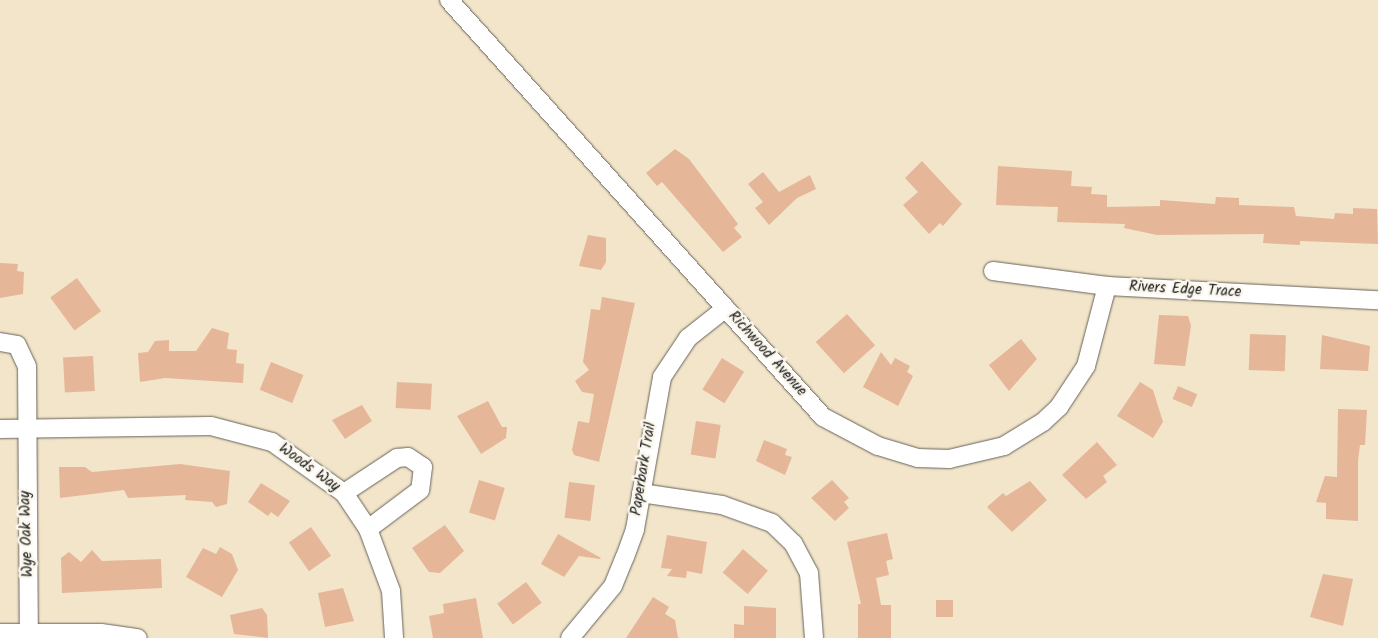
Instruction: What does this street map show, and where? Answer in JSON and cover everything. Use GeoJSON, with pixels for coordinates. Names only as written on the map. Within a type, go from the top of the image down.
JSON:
{"type":"FeatureCollection","features":[{"type":"Feature","properties":{"kind":"street","name":"Richwood Avenue"},"geometry":{"type":"LineString","coordinates":[[449,0],[823,417],[878,446],[918,458],[949,459],[1004,446],[1059,407],[1093,350],[1107,286]]}},
{"type":"Feature","properties":{"kind":"street","name":"Rivers Edge Trace"},"geometry":{"type":"LineString","coordinates":[[992,271],[1107,286],[1378,300]]}},
{"type":"Feature","properties":{"kind":"street","name":"Paperbark Trail"},"geometry":{"type":"LineString","coordinates":[[570,638],[613,586],[635,529],[662,377],[688,338],[726,308]]}},
{"type":"Feature","properties":{"kind":"street","name":"Wye Oak Way"},"geometry":{"type":"LineString","coordinates":[[0,342],[17,345],[24,354],[29,635]]}},
{"type":"Feature","properties":{"kind":"street","name":"Woods Way"},"geometry":{"type":"LineString","coordinates":[[0,429],[184,426],[244,433],[272,442],[344,493],[368,529],[391,590],[394,638]]}},
{"type":"Feature","properties":{"kind":"street"},"geometry":{"type":"LineString","coordinates":[[344,493],[397,458],[408,457],[423,467],[420,490],[368,529]]}},
{"type":"Feature","properties":{"kind":"street"},"geometry":{"type":"LineString","coordinates":[[641,493],[722,506],[772,523],[793,543],[809,573],[814,638]]}},
{"type":"Feature","properties":{"kind":"street"},"geometry":{"type":"LineString","coordinates":[[0,633],[138,638]]}},
{"type":"Feature","properties":{"kind":"building"},"geometry":{"type":"Polygon","coordinates":[[[675,149],[689,159],[738,224],[734,228],[742,237],[723,252],[662,182],[657,186],[646,173],[675,149]]]}},
{"type":"Feature","properties":{"kind":"building"},"geometry":{"type":"Polygon","coordinates":[[[922,161],[962,204],[943,226],[940,223],[929,234],[903,205],[918,192],[905,178],[922,161]]]}},
{"type":"Feature","properties":{"kind":"building"},"geometry":{"type":"Polygon","coordinates":[[[998,166],[1072,171],[1071,186],[1092,187],[1091,194],[1107,195],[1107,207],[1160,206],[1160,200],[1215,204],[1216,197],[1239,198],[1239,205],[1294,207],[1296,216],[1334,219],[1335,213],[1353,214],[1353,208],[1377,209],[1378,244],[1300,241],[1300,245],[1263,243],[1264,234],[1157,235],[1124,228],[1125,224],[1057,222],[1058,207],[996,205],[998,166]]]}},
{"type":"Feature","properties":{"kind":"building"},"geometry":{"type":"Polygon","coordinates":[[[763,172],[779,192],[810,175],[816,189],[797,198],[769,225],[755,208],[763,202],[748,184],[763,172]]]}},
{"type":"Feature","properties":{"kind":"building"},"geometry":{"type":"Polygon","coordinates":[[[588,235],[606,238],[606,262],[601,270],[579,266],[588,235]]]}},
{"type":"Feature","properties":{"kind":"building"},"geometry":{"type":"Polygon","coordinates":[[[0,263],[18,264],[17,271],[24,272],[23,294],[0,298],[0,263]]]}},
{"type":"Feature","properties":{"kind":"building"},"geometry":{"type":"Polygon","coordinates":[[[77,278],[101,311],[74,331],[50,297],[77,278]]]}},
{"type":"Feature","properties":{"kind":"building"},"geometry":{"type":"Polygon","coordinates":[[[602,297],[635,303],[599,462],[574,455],[572,450],[578,421],[589,423],[594,394],[582,392],[575,381],[589,370],[583,362],[591,309],[600,310],[602,297]]]}},
{"type":"Feature","properties":{"kind":"building"},"geometry":{"type":"Polygon","coordinates":[[[847,314],[875,345],[844,373],[816,342],[847,314]]]}},
{"type":"Feature","properties":{"kind":"building"},"geometry":{"type":"Polygon","coordinates":[[[1159,315],[1188,316],[1191,326],[1185,366],[1154,364],[1159,315]]]}},
{"type":"Feature","properties":{"kind":"building"},"geometry":{"type":"Polygon","coordinates":[[[212,328],[229,333],[227,349],[237,350],[236,363],[244,364],[243,383],[165,378],[140,382],[138,353],[148,352],[155,341],[169,340],[169,351],[196,351],[212,328]]]}},
{"type":"Feature","properties":{"kind":"building"},"geometry":{"type":"Polygon","coordinates":[[[1250,334],[1286,335],[1285,371],[1249,370],[1250,334]]]}},
{"type":"Feature","properties":{"kind":"building"},"geometry":{"type":"Polygon","coordinates":[[[1322,335],[1370,346],[1368,371],[1320,369],[1322,335]]]}},
{"type":"Feature","properties":{"kind":"building"},"geometry":{"type":"Polygon","coordinates":[[[1021,339],[1037,359],[1009,391],[989,365],[1021,339]]]}},
{"type":"Feature","properties":{"kind":"building"},"geometry":{"type":"Polygon","coordinates":[[[881,352],[891,365],[895,358],[910,366],[907,372],[913,376],[898,406],[863,387],[881,352]]]}},
{"type":"Feature","properties":{"kind":"building"},"geometry":{"type":"Polygon","coordinates":[[[93,356],[95,391],[65,393],[63,358],[93,356]]]}},
{"type":"Feature","properties":{"kind":"building"},"geometry":{"type":"Polygon","coordinates":[[[722,358],[744,372],[724,403],[702,389],[722,358]]]}},
{"type":"Feature","properties":{"kind":"building"},"geometry":{"type":"Polygon","coordinates":[[[271,362],[303,375],[292,403],[260,390],[271,362]]]}},
{"type":"Feature","properties":{"kind":"building"},"geometry":{"type":"Polygon","coordinates":[[[397,382],[432,384],[431,410],[396,408],[397,382]]]}},
{"type":"Feature","properties":{"kind":"building"},"geometry":{"type":"Polygon","coordinates":[[[1140,382],[1153,390],[1163,422],[1153,438],[1117,416],[1140,382]]]}},
{"type":"Feature","properties":{"kind":"building"},"geometry":{"type":"Polygon","coordinates":[[[1178,386],[1197,394],[1192,407],[1173,399],[1178,386]]]}},
{"type":"Feature","properties":{"kind":"building"},"geometry":{"type":"Polygon","coordinates":[[[488,401],[502,427],[507,427],[506,438],[481,454],[457,416],[488,401]]]}},
{"type":"Feature","properties":{"kind":"building"},"geometry":{"type":"Polygon","coordinates":[[[362,405],[372,421],[345,439],[332,420],[362,405]]]}},
{"type":"Feature","properties":{"kind":"building"},"geometry":{"type":"Polygon","coordinates":[[[1338,409],[1367,410],[1365,445],[1360,445],[1358,461],[1358,521],[1326,519],[1326,503],[1316,502],[1325,476],[1337,477],[1338,409]]]}},
{"type":"Feature","properties":{"kind":"building"},"geometry":{"type":"Polygon","coordinates":[[[696,421],[721,425],[715,458],[691,455],[696,421]]]}},
{"type":"Feature","properties":{"kind":"building"},"geometry":{"type":"Polygon","coordinates":[[[764,440],[787,449],[785,455],[792,457],[785,475],[756,461],[764,440]]]}},
{"type":"Feature","properties":{"kind":"building"},"geometry":{"type":"Polygon","coordinates":[[[1097,442],[1117,465],[1103,476],[1107,482],[1086,499],[1062,475],[1097,442]]]}},
{"type":"Feature","properties":{"kind":"building"},"geometry":{"type":"Polygon","coordinates":[[[180,464],[230,471],[227,504],[216,507],[212,502],[185,500],[186,495],[128,498],[124,490],[60,498],[59,467],[85,467],[92,472],[180,464]]]}},
{"type":"Feature","properties":{"kind":"building"},"geometry":{"type":"Polygon","coordinates":[[[479,480],[505,488],[495,520],[469,513],[479,480]]]}},
{"type":"Feature","properties":{"kind":"building"},"geometry":{"type":"Polygon","coordinates":[[[832,480],[849,498],[844,502],[849,508],[835,521],[811,498],[832,480]]]}},
{"type":"Feature","properties":{"kind":"building"},"geometry":{"type":"Polygon","coordinates":[[[1030,481],[1047,500],[1012,532],[987,507],[1003,493],[1006,496],[1030,481]]]}},
{"type":"Feature","properties":{"kind":"building"},"geometry":{"type":"Polygon","coordinates":[[[569,482],[595,485],[590,521],[565,518],[569,482]]]}},
{"type":"Feature","properties":{"kind":"building"},"geometry":{"type":"Polygon","coordinates":[[[261,483],[290,501],[278,517],[271,512],[268,516],[248,502],[261,483]]]}},
{"type":"Feature","properties":{"kind":"building"},"geometry":{"type":"Polygon","coordinates":[[[445,525],[464,551],[440,573],[429,572],[412,548],[445,525]]]}},
{"type":"Feature","properties":{"kind":"building"},"geometry":{"type":"Polygon","coordinates":[[[311,527],[331,556],[309,571],[289,542],[311,527]]]}},
{"type":"Feature","properties":{"kind":"building"},"geometry":{"type":"Polygon","coordinates":[[[887,533],[893,559],[886,561],[889,575],[876,578],[881,605],[891,605],[891,638],[858,638],[858,604],[861,604],[847,542],[887,533]]]}},
{"type":"Feature","properties":{"kind":"building"},"geometry":{"type":"Polygon","coordinates":[[[558,534],[601,558],[579,556],[564,577],[541,564],[558,534]]]}},
{"type":"Feature","properties":{"kind":"building"},"geometry":{"type":"Polygon","coordinates":[[[667,535],[707,542],[702,574],[687,571],[686,578],[667,576],[672,569],[661,568],[667,535]]]}},
{"type":"Feature","properties":{"kind":"building"},"geometry":{"type":"Polygon","coordinates":[[[220,547],[232,554],[238,570],[222,597],[186,577],[203,548],[216,554],[220,547]]]}},
{"type":"Feature","properties":{"kind":"building"},"geometry":{"type":"Polygon","coordinates":[[[743,549],[768,571],[748,594],[723,572],[743,549]]]}},
{"type":"Feature","properties":{"kind":"building"},"geometry":{"type":"Polygon","coordinates":[[[92,550],[102,561],[161,559],[162,588],[62,593],[61,558],[69,552],[81,562],[92,550]]]}},
{"type":"Feature","properties":{"kind":"building"},"geometry":{"type":"Polygon","coordinates":[[[1323,574],[1353,579],[1343,626],[1310,617],[1323,574]]]}},
{"type":"Feature","properties":{"kind":"building"},"geometry":{"type":"Polygon","coordinates":[[[526,582],[542,603],[513,624],[497,604],[526,582]]]}},
{"type":"Feature","properties":{"kind":"building"},"geometry":{"type":"Polygon","coordinates":[[[343,588],[354,621],[325,627],[318,593],[343,588]]]}},
{"type":"Feature","properties":{"kind":"building"},"geometry":{"type":"Polygon","coordinates":[[[653,597],[669,607],[665,614],[675,620],[678,638],[626,638],[653,597]]]}},
{"type":"Feature","properties":{"kind":"building"},"geometry":{"type":"Polygon","coordinates":[[[476,598],[483,638],[433,638],[429,616],[444,613],[443,604],[476,598]]]}},
{"type":"Feature","properties":{"kind":"building"},"geometry":{"type":"Polygon","coordinates":[[[936,600],[953,600],[953,617],[936,617],[936,600]]]}},
{"type":"Feature","properties":{"kind":"building"},"geometry":{"type":"Polygon","coordinates":[[[744,606],[776,608],[776,638],[734,638],[734,624],[744,625],[744,606]]]}},
{"type":"Feature","properties":{"kind":"building"},"geometry":{"type":"Polygon","coordinates":[[[262,608],[267,615],[268,638],[234,634],[230,615],[262,608]]]}}]}
